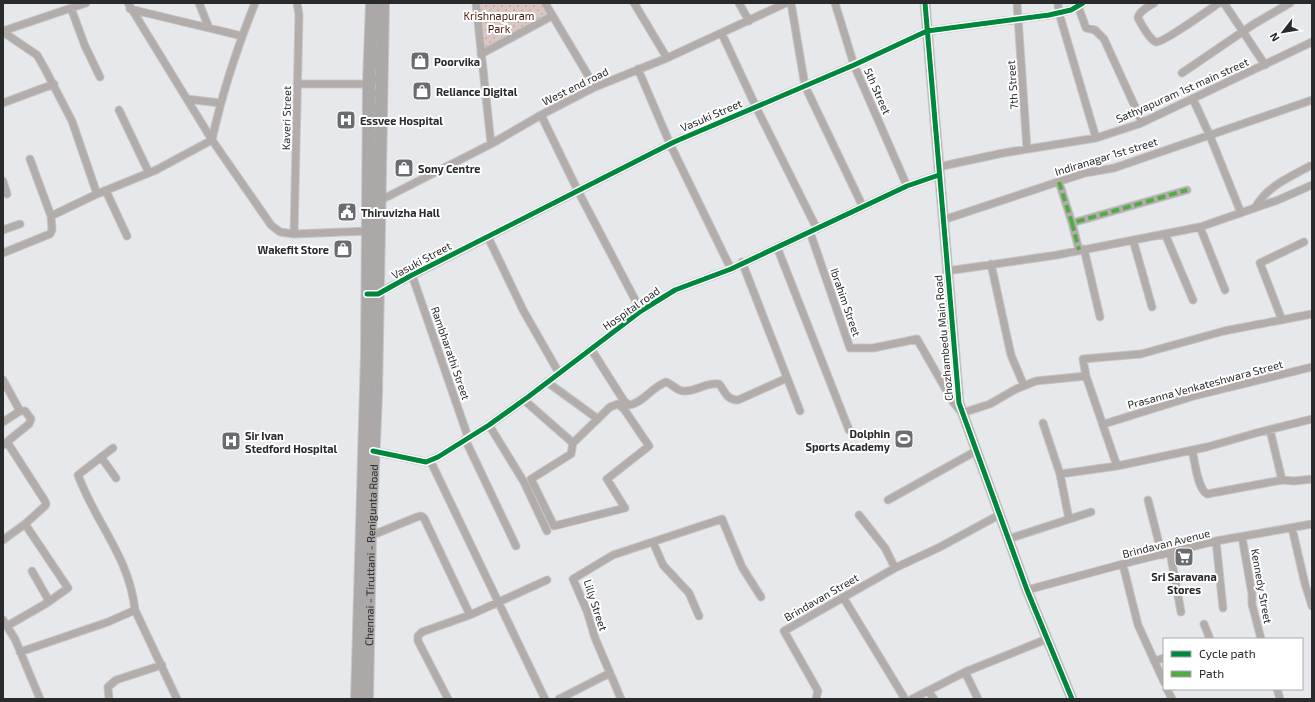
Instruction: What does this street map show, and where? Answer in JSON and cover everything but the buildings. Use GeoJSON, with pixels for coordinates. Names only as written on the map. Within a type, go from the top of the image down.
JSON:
{"type":"FeatureCollection","features":[{"type":"Feature","properties":{"kind":"highway","name":"Chennai - Tiruttani - Renigunta Road"},"geometry":{"type":"LineString","coordinates":[[367,699],[370,536],[376,394],[370,84],[372,3]]}},
{"type":"Feature","properties":{"kind":"highway","name":"Chennai - Tiruttani - Renigunta Road"},"geometry":{"type":"LineString","coordinates":[[357,699],[367,354],[373,294],[368,231],[373,201],[383,3]]}},
{"type":"Feature","properties":{"kind":"street"},"geometry":{"type":"LineString","coordinates":[[3,32],[86,3]]}},
{"type":"Feature","properties":{"kind":"street"},"geometry":{"type":"LineString","coordinates":[[199,3],[209,28]]}},
{"type":"Feature","properties":{"kind":"street"},"geometry":{"type":"LineString","coordinates":[[212,140],[220,103],[242,36],[255,3]]}},
{"type":"Feature","properties":{"kind":"street","name":"Kaveri Street"},"geometry":{"type":"LineString","coordinates":[[294,234],[299,15],[297,3]]}},
{"type":"Feature","properties":{"kind":"street"},"geometry":{"type":"LineString","coordinates":[[476,3],[491,144]]}},
{"type":"Feature","properties":{"kind":"street"},"geometry":{"type":"LineString","coordinates":[[544,3],[595,87]]}},
{"type":"Feature","properties":{"kind":"street"},"geometry":{"type":"LineString","coordinates":[[634,3],[667,58]]}},
{"type":"Feature","properties":{"kind":"street"},"geometry":{"type":"LineString","coordinates":[[739,3],[749,21]]}},
{"type":"Feature","properties":{"kind":"street","name":"West end road"},"geometry":{"type":"LineString","coordinates":[[373,201],[491,144],[541,115],[595,87],[722,34],[786,3]]}},
{"type":"Feature","properties":{"kind":"street"},"geometry":{"type":"LineString","coordinates":[[791,3],[805,86],[863,207]]}},
{"type":"Feature","properties":{"kind":"street","name":"5th Street"},"geometry":{"type":"LineString","coordinates":[[835,3],[854,65],[907,186]]}},
{"type":"Feature","properties":{"kind":"street","name":"Chozhambedu Main Road"},"geometry":{"type":"LineString","coordinates":[[925,3],[959,403],[1027,590],[1072,699]]}},
{"type":"Feature","properties":{"kind":"street","name":"7th Street"},"geometry":{"type":"LineString","coordinates":[[1017,3],[1027,149]]}},
{"type":"Feature","properties":{"kind":"street"},"geometry":{"type":"LineString","coordinates":[[1058,3],[1059,13],[1096,138]]}},
{"type":"Feature","properties":{"kind":"street"},"geometry":{"type":"LineString","coordinates":[[1154,3],[1141,12],[1138,18],[1150,37],[1154,41],[1158,42],[1219,3]]}},
{"type":"Feature","properties":{"kind":"street"},"geometry":{"type":"LineString","coordinates":[[1224,3],[1265,65]]}},
{"type":"Feature","properties":{"kind":"street"},"geometry":{"type":"LineString","coordinates":[[1182,73],[1243,32],[1290,3]]}},
{"type":"Feature","properties":{"kind":"street"},"geometry":{"type":"LineString","coordinates":[[129,6],[242,36]]}},
{"type":"Feature","properties":{"kind":"street"},"geometry":{"type":"LineString","coordinates":[[129,6],[212,140],[271,225],[280,232],[294,234],[368,231]]}},
{"type":"Feature","properties":{"kind":"street"},"geometry":{"type":"LineString","coordinates":[[1077,6],[1086,28],[1100,33],[1108,46],[1142,122]]}},
{"type":"Feature","properties":{"kind":"street","name":"Vasuki Street"},"geometry":{"type":"LineString","coordinates":[[373,294],[670,144],[927,32],[1059,13],[1077,6]]}},
{"type":"Feature","properties":{"kind":"street"},"geometry":{"type":"LineString","coordinates":[[71,8],[85,46],[100,77]]}},
{"type":"Feature","properties":{"kind":"street"},"geometry":{"type":"LineString","coordinates":[[481,54],[552,16]]}},
{"type":"Feature","properties":{"kind":"street"},"geometry":{"type":"LineString","coordinates":[[3,32],[37,55],[54,84],[72,121],[97,194]]}},
{"type":"Feature","properties":{"kind":"street"},"geometry":{"type":"LineString","coordinates":[[722,34],[814,231]]}},
{"type":"Feature","properties":{"kind":"street","name":"Sathyapuram 1st main street"},"geometry":{"type":"LineString","coordinates":[[939,171],[1027,149],[1096,138],[1142,122],[1312,42]]}},
{"type":"Feature","properties":{"kind":"street"},"geometry":{"type":"LineString","coordinates":[[638,69],[670,144],[730,269]]}},
{"type":"Feature","properties":{"kind":"street"},"geometry":{"type":"LineString","coordinates":[[3,102],[54,84]]}},
{"type":"Feature","properties":{"kind":"street"},"geometry":{"type":"LineString","coordinates":[[297,84],[370,84]]}},
{"type":"Feature","properties":{"kind":"street"},"geometry":{"type":"LineString","coordinates":[[187,99],[220,103]]}},
{"type":"Feature","properties":{"kind":"street"},"geometry":{"type":"LineString","coordinates":[[1193,99],[1210,136],[1241,213]]}},
{"type":"Feature","properties":{"kind":"street","name":"Indiranagar 1st street"},"geometry":{"type":"LineString","coordinates":[[943,220],[1085,174],[1114,168],[1312,100]]}},
{"type":"Feature","properties":{"kind":"street"},"geometry":{"type":"LineString","coordinates":[[119,110],[149,173]]}},
{"type":"Feature","properties":{"kind":"street"},"geometry":{"type":"LineString","coordinates":[[541,115],[578,190],[641,310]]}},
{"type":"Feature","properties":{"kind":"street"},"geometry":{"type":"LineString","coordinates":[[51,216],[97,194],[149,173],[212,140]]}},
{"type":"Feature","properties":{"kind":"street"},"geometry":{"type":"LineString","coordinates":[[3,253],[50,234],[52,230],[51,216],[30,159]]}},
{"type":"Feature","properties":{"kind":"street"},"geometry":{"type":"LineString","coordinates":[[1255,208],[1268,191],[1283,180],[1310,166]]}},
{"type":"Feature","properties":{"kind":"street","name":"Hospital road"},"geometry":{"type":"LineString","coordinates":[[374,451],[426,462],[438,457],[490,424],[524,400],[641,310],[675,290],[730,269],[742,262],[814,231],[939,171]]}},
{"type":"Feature","properties":{"kind":"street"},"geometry":{"type":"LineString","coordinates":[[3,181],[7,194]]}},
{"type":"Feature","properties":{"kind":"street"},"geometry":{"type":"LineString","coordinates":[[1059,182],[1082,250],[1100,317]]}},
{"type":"Feature","properties":{"kind":"street"},"geometry":{"type":"LineString","coordinates":[[948,271],[1082,250],[1200,227],[1255,208],[1312,185]]}},
{"type":"Feature","properties":{"kind":"street"},"geometry":{"type":"LineString","coordinates":[[1072,223],[1187,190]]}},
{"type":"Feature","properties":{"kind":"street"},"geometry":{"type":"LineString","coordinates":[[106,191],[127,236]]}},
{"type":"Feature","properties":{"kind":"street"},"geometry":{"type":"LineString","coordinates":[[3,230],[20,224]]}},
{"type":"Feature","properties":{"kind":"street"},"geometry":{"type":"LineString","coordinates":[[1200,227],[1225,290]]}},
{"type":"Feature","properties":{"kind":"street","name":"Ibrahim Street"},"geometry":{"type":"LineString","coordinates":[[814,231],[850,348],[873,348],[917,339],[953,402],[962,413]]}},
{"type":"Feature","properties":{"kind":"street"},"geometry":{"type":"LineString","coordinates":[[1166,234],[1193,300]]}},
{"type":"Feature","properties":{"kind":"street"},"geometry":{"type":"LineString","coordinates":[[488,237],[523,310],[559,374]]}},
{"type":"Feature","properties":{"kind":"street"},"geometry":{"type":"LineString","coordinates":[[1132,240],[1152,307]]}},
{"type":"Feature","properties":{"kind":"street"},"geometry":{"type":"LineString","coordinates":[[1282,320],[1260,263],[1304,242]]}},
{"type":"Feature","properties":{"kind":"street"},"geometry":{"type":"LineString","coordinates":[[777,247],[849,430]]}},
{"type":"Feature","properties":{"kind":"street"},"geometry":{"type":"LineString","coordinates":[[742,262],[800,411]]}},
{"type":"Feature","properties":{"kind":"street"},"geometry":{"type":"LineString","coordinates":[[990,264],[1011,355],[1024,386]]}},
{"type":"Feature","properties":{"kind":"street","name":"Rambharathi Street"},"geometry":{"type":"LineString","coordinates":[[412,275],[442,359],[467,438],[516,546]]}},
{"type":"Feature","properties":{"kind":"street"},"geometry":{"type":"LineString","coordinates":[[1117,466],[1104,424],[1086,376],[1083,359],[1141,354],[1224,331],[1312,314]]}},
{"type":"Feature","properties":{"kind":"street"},"geometry":{"type":"LineString","coordinates":[[591,349],[624,401],[630,405],[636,403],[663,383],[668,382],[680,391],[687,392],[709,384],[720,384],[728,398],[738,400],[787,378]]}},
{"type":"Feature","properties":{"kind":"street","name":"Prasanna Venkateshwara Street"},"geometry":{"type":"LineString","coordinates":[[1104,424],[1194,396],[1312,367]]}},
{"type":"Feature","properties":{"kind":"street"},"geometry":{"type":"LineString","coordinates":[[962,413],[990,404],[1036,381],[1086,376]]}},
{"type":"Feature","properties":{"kind":"street"},"geometry":{"type":"LineString","coordinates":[[3,380],[20,411]]}},
{"type":"Feature","properties":{"kind":"street"},"geometry":{"type":"LineString","coordinates":[[547,382],[598,419]]}},
{"type":"Feature","properties":{"kind":"street"},"geometry":{"type":"LineString","coordinates":[[524,400],[573,443]]}},
{"type":"Feature","properties":{"kind":"street"},"geometry":{"type":"LineString","coordinates":[[618,404],[624,409],[649,446],[608,479],[625,508],[554,526],[531,479],[571,454],[573,443],[610,407],[618,404]]}},
{"type":"Feature","properties":{"kind":"street"},"geometry":{"type":"LineString","coordinates":[[3,422],[20,411],[25,411],[30,419],[30,422],[5,443],[46,501],[45,506],[25,524],[4,537]]}},
{"type":"Feature","properties":{"kind":"street"},"geometry":{"type":"LineString","coordinates":[[1060,474],[1117,466],[1192,450],[1312,419]]}},
{"type":"Feature","properties":{"kind":"street"},"geometry":{"type":"LineString","coordinates":[[490,424],[524,482],[548,530]]}},
{"type":"Feature","properties":{"kind":"street"},"geometry":{"type":"LineString","coordinates":[[1043,424],[1060,474],[1069,519]]}},
{"type":"Feature","properties":{"kind":"street"},"geometry":{"type":"LineString","coordinates":[[1270,430],[1282,480]]}},
{"type":"Feature","properties":{"kind":"street"},"geometry":{"type":"LineString","coordinates":[[113,448],[78,475],[119,554],[130,582],[135,610],[177,699]]}},
{"type":"Feature","properties":{"kind":"street"},"geometry":{"type":"LineString","coordinates":[[1192,450],[1199,483],[1207,494],[1282,480],[1294,482],[1312,479]]}},
{"type":"Feature","properties":{"kind":"street"},"geometry":{"type":"LineString","coordinates":[[888,500],[976,451]]}},
{"type":"Feature","properties":{"kind":"street"},"geometry":{"type":"LineString","coordinates":[[101,457],[116,478]]}},
{"type":"Feature","properties":{"kind":"street"},"geometry":{"type":"LineString","coordinates":[[430,460],[545,699]]}},
{"type":"Feature","properties":{"kind":"street"},"geometry":{"type":"LineString","coordinates":[[1148,500],[1162,555]]}},
{"type":"Feature","properties":{"kind":"street"},"geometry":{"type":"LineString","coordinates":[[1008,539],[1091,512]]}},
{"type":"Feature","properties":{"kind":"street"},"geometry":{"type":"LineString","coordinates":[[859,515],[885,548],[895,568]]}},
{"type":"Feature","properties":{"kind":"street","name":"Brindavan Street"},"geometry":{"type":"LineString","coordinates":[[816,699],[818,691],[784,631],[895,568],[940,547],[999,515]]}},
{"type":"Feature","properties":{"kind":"street"},"geometry":{"type":"LineString","coordinates":[[370,536],[417,517],[421,516],[424,518],[470,614]]}},
{"type":"Feature","properties":{"kind":"street","name":"Lilly Street"},"geometry":{"type":"LineString","coordinates":[[610,673],[595,638],[587,611],[574,579],[613,555],[722,519],[742,567],[760,597]]}},
{"type":"Feature","properties":{"kind":"street"},"geometry":{"type":"LineString","coordinates":[[25,524],[68,588],[49,601],[5,623],[15,638],[40,699]]}},
{"type":"Feature","properties":{"kind":"street","name":"Brindavan Avenue"},"geometry":{"type":"LineString","coordinates":[[1027,590],[1134,561],[1216,541],[1312,524]]}},
{"type":"Feature","properties":{"kind":"street"},"geometry":{"type":"LineString","coordinates":[[1292,528],[1305,584],[1312,606]]}},
{"type":"Feature","properties":{"kind":"street","name":"Kennedy Street"},"geometry":{"type":"LineString","coordinates":[[1242,537],[1252,594],[1252,604],[1261,638]]}},
{"type":"Feature","properties":{"kind":"street"},"geometry":{"type":"LineString","coordinates":[[1216,541],[1223,608]]}},
{"type":"Feature","properties":{"kind":"street"},"geometry":{"type":"LineString","coordinates":[[653,542],[663,565],[689,593],[699,616]]}},
{"type":"Feature","properties":{"kind":"street"},"geometry":{"type":"LineString","coordinates":[[1170,552],[1181,612]]}},
{"type":"Feature","properties":{"kind":"street"},"geometry":{"type":"LineString","coordinates":[[1122,565],[1138,625],[1163,680]]}},
{"type":"Feature","properties":{"kind":"street"},"geometry":{"type":"LineString","coordinates":[[32,571],[49,601]]}},
{"type":"Feature","properties":{"kind":"street"},"geometry":{"type":"LineString","coordinates":[[448,699],[418,641],[418,636],[422,632],[470,614],[547,580]]}},
{"type":"Feature","properties":{"kind":"street"},"geometry":{"type":"LineString","coordinates":[[843,597],[905,699]]}},
{"type":"Feature","properties":{"kind":"street"},"geometry":{"type":"LineString","coordinates":[[20,652],[108,622],[135,610]]}},
{"type":"Feature","properties":{"kind":"street"},"geometry":{"type":"LineString","coordinates":[[1204,624],[1210,638]]}},
{"type":"Feature","properties":{"kind":"street"},"geometry":{"type":"LineString","coordinates":[[912,699],[965,672],[1047,639]]}},
{"type":"Feature","properties":{"kind":"street"},"geometry":{"type":"LineString","coordinates":[[1154,661],[1163,658]]}},
{"type":"Feature","properties":{"kind":"street"},"geometry":{"type":"LineString","coordinates":[[109,699],[108,687],[116,680],[162,665]]}},
{"type":"Feature","properties":{"kind":"street"},"geometry":{"type":"LineString","coordinates":[[965,672],[978,699]]}},
{"type":"Feature","properties":{"kind":"street"},"geometry":{"type":"LineString","coordinates":[[560,699],[610,673],[621,699]]}},
{"type":"Feature","properties":{"kind":"street"},"geometry":{"type":"LineString","coordinates":[[1168,690],[1172,699]]}},
{"type":"Feature","properties":{"kind":"street"},"geometry":{"type":"LineString","coordinates":[[928,691],[934,699]]}},
{"type":"Feature","properties":{"kind":"green space","name":"Krishnapuram Park"},"geometry":{"type":"Polygon","coordinates":[[[478,3],[542,3],[549,15],[483,50],[478,3]]]}},
{"type":"Feature","properties":{"kind":"railway"},"geometry":{"type":"LineString","coordinates":[[364,699],[372,436],[377,3]]}},
{"type":"Feature","properties":{"kind":"marked path"},"geometry":{"type":"LineString","coordinates":[[1059,182],[1072,223],[1187,190]]}},
{"type":"Feature","properties":{"kind":"marked path"},"geometry":{"type":"LineString","coordinates":[[1072,223],[1079,250]]}},
{"type":"Feature","properties":{"kind":"cycle path"},"geometry":{"type":"LineString","coordinates":[[925,3],[959,403],[1027,590],[1072,699]]}},
{"type":"Feature","properties":{"kind":"cycle path"},"geometry":{"type":"LineString","coordinates":[[367,294],[378,294],[412,275],[674,142],[854,65],[927,31],[1049,15],[1071,10],[1083,3]]}},
{"type":"Feature","properties":{"kind":"cycle path"},"geometry":{"type":"LineString","coordinates":[[373,451],[426,462],[438,457],[489,425],[641,311],[675,290],[731,269],[907,186],[939,175]]}},
{"type":"Feature","properties":{"kind":"place","name":"Poorvika"},"geometry":{"type":"Point","coordinates":[420,61]}},
{"type":"Feature","properties":{"kind":"place","name":"Reliance Digital"},"geometry":{"type":"Point","coordinates":[422,91]}},
{"type":"Feature","properties":{"kind":"place","name":"Essvee Hospital"},"geometry":{"type":"Point","coordinates":[346,120]}},
{"type":"Feature","properties":{"kind":"place","name":"Sony Centre"},"geometry":{"type":"Point","coordinates":[404,168]}},
{"type":"Feature","properties":{"kind":"place","name":"Thiruvizha Hall"},"geometry":{"type":"Point","coordinates":[347,212]}},
{"type":"Feature","properties":{"kind":"place","name":"Wakefit Store"},"geometry":{"type":"Point","coordinates":[343,249]}},
{"type":"Feature","properties":{"kind":"place","name":"Dolphin Sports Academy"},"geometry":{"type":"Point","coordinates":[904,439]}},
{"type":"Feature","properties":{"kind":"place","name":"Sir Ivan Stedford Hospital"},"geometry":{"type":"Point","coordinates":[231,441]}},
{"type":"Feature","properties":{"kind":"place","name":"Sri Saravana Stores"},"geometry":{"type":"Point","coordinates":[1184,557]}}]}
